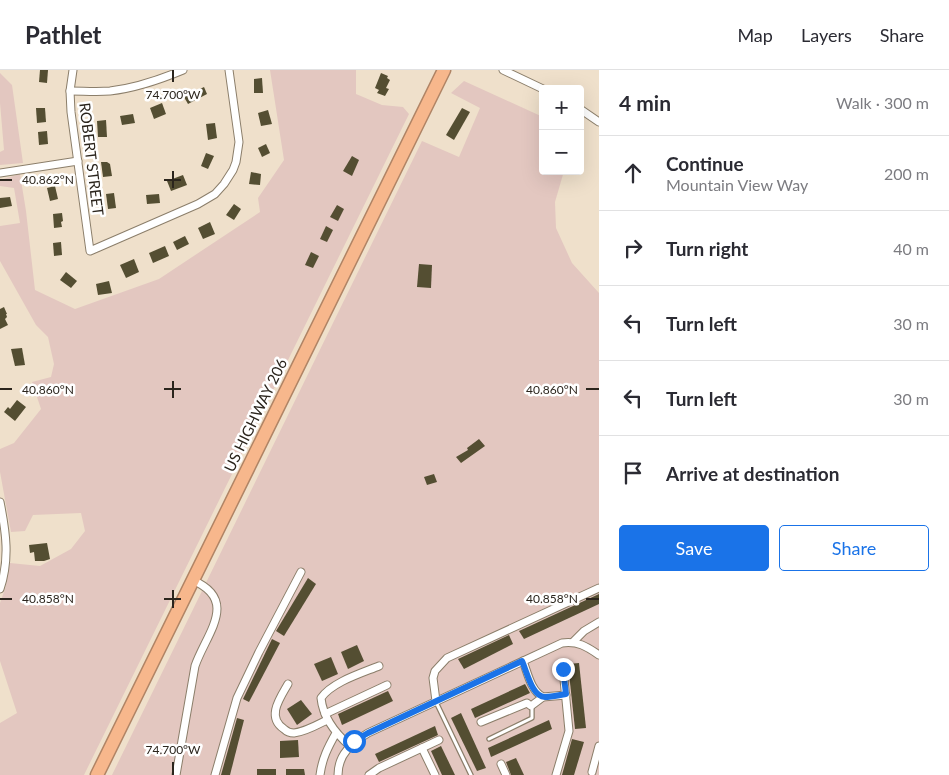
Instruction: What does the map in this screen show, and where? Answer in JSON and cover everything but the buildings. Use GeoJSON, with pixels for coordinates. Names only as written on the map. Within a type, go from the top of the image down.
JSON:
{"type":"FeatureCollection","features":[{"type":"Feature","properties":{"kind":"highway","name":"US HIGHWAY 206"},"geometry":{"type":"LineString","coordinates":[[97,775],[444,70]]}},
{"type":"Feature","properties":{"kind":"street","name":"ROBERT STREET"},"geometry":{"type":"LineString","coordinates":[[72,70],[71,112],[90,251],[198,204],[211,197],[224,184],[236,162],[239,142],[229,70]]}},
{"type":"Feature","properties":{"kind":"street"},"geometry":{"type":"LineString","coordinates":[[70,91],[108,91],[128,88],[160,79],[182,70]]}},
{"type":"Feature","properties":{"kind":"street"},"geometry":{"type":"LineString","coordinates":[[503,70],[539,88]]}},
{"type":"Feature","properties":{"kind":"street"},"geometry":{"type":"LineString","coordinates":[[584,112],[599,122]]}},
{"type":"Feature","properties":{"kind":"street"},"geometry":{"type":"LineString","coordinates":[[0,173],[78,161]]}},
{"type":"Feature","properties":{"kind":"street"},"geometry":{"type":"LineString","coordinates":[[0,502],[7,548],[5,569],[0,589]]}},
{"type":"Feature","properties":{"kind":"street"},"geometry":{"type":"LineString","coordinates":[[215,775],[238,698],[259,652],[301,572]]}},
{"type":"Feature","properties":{"kind":"street"},"geometry":{"type":"LineString","coordinates":[[176,775],[195,666],[217,614],[216,603],[212,593],[206,587],[192,580]]}},
{"type":"Feature","properties":{"kind":"street"},"geometry":{"type":"LineString","coordinates":[[436,701],[433,678],[435,671],[447,658],[599,588]]}},
{"type":"Feature","properties":{"kind":"street"},"geometry":{"type":"LineString","coordinates":[[573,642],[584,631],[599,622]]}},
{"type":"Feature","properties":{"kind":"street"},"geometry":{"type":"LineString","coordinates":[[338,775],[342,757],[354,741],[522,661],[562,643],[573,642],[599,655]]}},
{"type":"Feature","properties":{"kind":"street"},"geometry":{"type":"LineString","coordinates":[[522,661],[534,690],[543,698]]}},
{"type":"Feature","properties":{"kind":"street"},"geometry":{"type":"LineString","coordinates":[[350,746],[336,733],[326,717],[321,698],[327,691],[348,679],[379,666]]}},
{"type":"Feature","properties":{"kind":"street"},"geometry":{"type":"LineString","coordinates":[[556,775],[569,731],[563,669]]}},
{"type":"Feature","properties":{"kind":"street"},"geometry":{"type":"LineString","coordinates":[[288,684],[276,705],[275,713],[280,727],[294,733],[387,685]]}},
{"type":"Feature","properties":{"kind":"street"},"geometry":{"type":"LineString","coordinates":[[481,722],[527,703],[532,706],[543,698],[566,694]]}},
{"type":"Feature","properties":{"kind":"street"},"geometry":{"type":"LineString","coordinates":[[320,775],[322,761],[336,733]]}},
{"type":"Feature","properties":{"kind":"street"},"geometry":{"type":"LineString","coordinates":[[369,775],[379,768],[439,740]]}},
{"type":"Feature","properties":{"kind":"street"},"geometry":{"type":"LineString","coordinates":[[592,772],[599,746]]}},
{"type":"Feature","properties":{"kind":"street"},"geometry":{"type":"LineString","coordinates":[[422,748],[435,775]]}},
{"type":"Feature","properties":{"kind":"street"},"geometry":{"type":"LineString","coordinates":[[502,764],[506,775]]}},
{"type":"Feature","properties":{"kind":"lane"},"geometry":{"type":"LineString","coordinates":[[436,701],[471,775]]}},
{"type":"Feature","properties":{"kind":"lane"},"geometry":{"type":"LineString","coordinates":[[489,739],[532,718],[532,706]]}},
{"type":"Feature","properties":{"kind":"shaded area"},"geometry":{"type":"Polygon","coordinates":[[[270,70],[356,70],[356,94],[382,105],[403,107],[409,114],[84,775],[0,775],[0,723],[17,713],[0,661],[0,603],[10,563],[40,566],[71,549],[85,531],[81,513],[33,515],[25,531],[11,532],[0,472],[0,449],[14,443],[41,409],[32,382],[51,377],[54,364],[48,337],[36,325],[0,261],[0,226],[20,223],[14,188],[0,186],[0,180],[20,174],[35,290],[75,309],[159,279],[260,212],[258,198],[284,160],[270,70]]]}},
{"type":"Feature","properties":{"kind":"shaded area"},"geometry":{"type":"Polygon","coordinates":[[[0,73],[12,85],[23,163],[0,165],[0,152],[4,150],[0,103],[0,73]]]}},
{"type":"Feature","properties":{"kind":"shaded area"},"geometry":{"type":"Polygon","coordinates":[[[464,81],[539,115],[539,175],[563,175],[555,202],[556,228],[572,263],[599,293],[599,775],[112,775],[422,141],[459,157],[480,108],[451,93],[464,81]]]}},
{"type":"Feature","properties":{"kind":"route"},"geometry":{"type":"LineString","coordinates":[[354,741],[522,661],[534,690],[543,698],[566,694],[563,669]]}}]}
